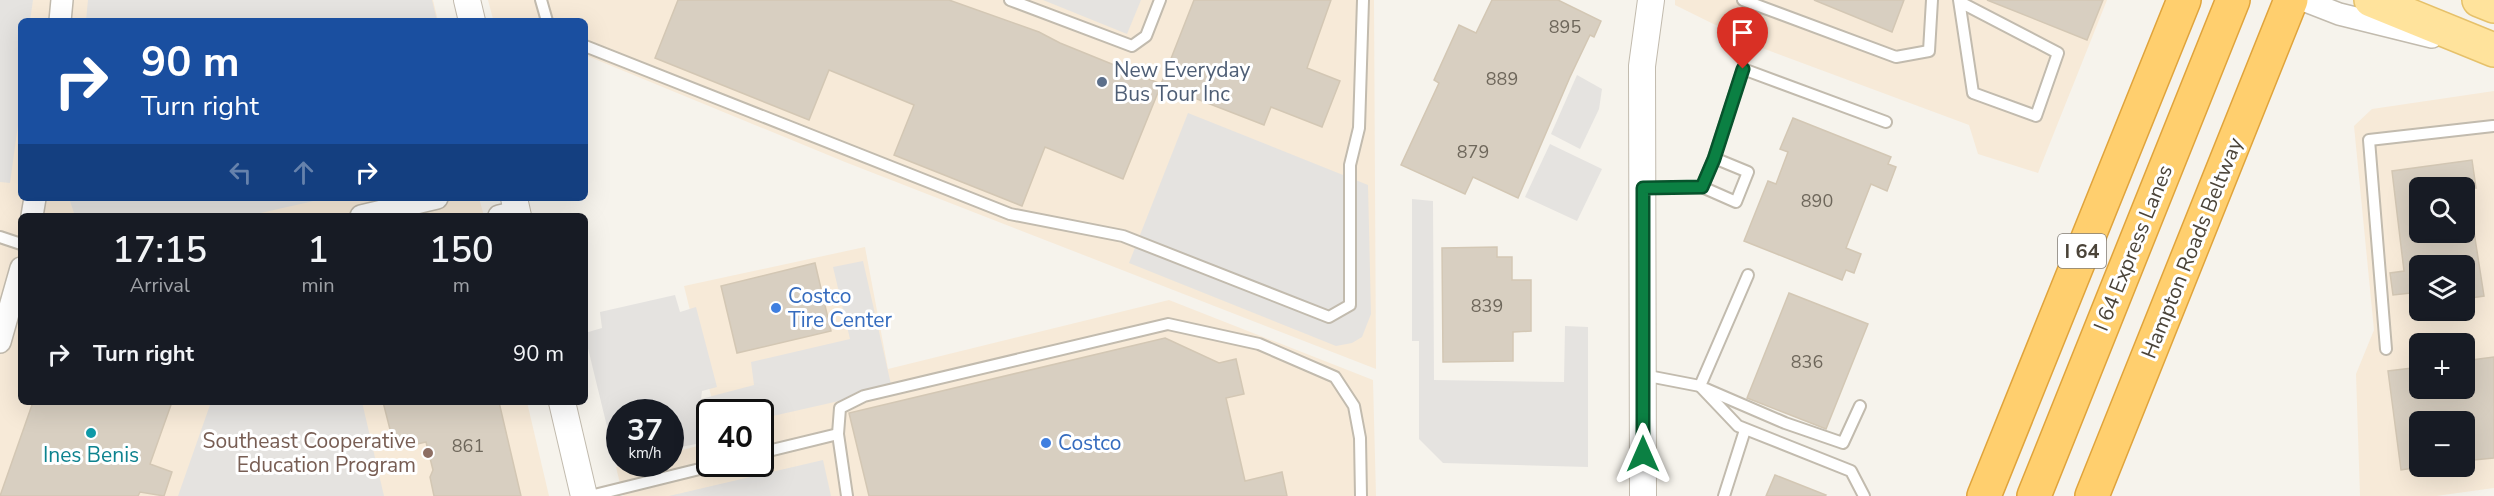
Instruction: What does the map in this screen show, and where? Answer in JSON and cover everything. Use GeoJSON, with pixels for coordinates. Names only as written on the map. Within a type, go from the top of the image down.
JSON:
{"type":"FeatureCollection","features":[{"type":"Feature","properties":{"kind":"highway","name":"Hampton Roads Beltway"},"geometry":{"type":"LineString","coordinates":[[2092,496],[2291,0]]}},
{"type":"Feature","properties":{"kind":"highway","name":"I 64"},"geometry":{"type":"LineString","coordinates":[[1984,496],[2182,3]]}},
{"type":"Feature","properties":{"kind":"highway","name":"I 64 Express Lanes"},"geometry":{"type":"LineString","coordinates":[[2034,496],[2227,13]]}},
{"type":"Feature","properties":{"kind":"main road"},"geometry":{"type":"LineString","coordinates":[[2371,0],[2493,49]]}},
{"type":"Feature","properties":{"kind":"main road"},"geometry":{"type":"LineString","coordinates":[[2479,0],[2494,6]]}},
{"type":"Feature","properties":{"kind":"street"},"geometry":{"type":"LineString","coordinates":[[60,18],[62,0]]}},
{"type":"Feature","properties":{"kind":"street"},"geometry":{"type":"LineString","coordinates":[[467,0],[471,18]]}},
{"type":"Feature","properties":{"kind":"street"},"geometry":{"type":"LineString","coordinates":[[1642,496],[1642,66],[1651,0]]}},
{"type":"Feature","properties":{"kind":"street"},"geometry":{"type":"LineString","coordinates":[[2303,0],[2339,14],[2391,29],[2493,49]]}},
{"type":"Feature","properties":{"kind":"street"},"geometry":{"type":"LineString","coordinates":[[374,213],[424,201]]}},
{"type":"Feature","properties":{"kind":"street"},"geometry":{"type":"LineString","coordinates":[[0,342],[18,279]]}},
{"type":"Feature","properties":{"kind":"street"},"geometry":{"type":"LineString","coordinates":[[563,405],[584,496]]}},
{"type":"Feature","properties":{"kind":"lane"},"geometry":{"type":"LineString","coordinates":[[542,0],[546,18]]}},
{"type":"Feature","properties":{"kind":"lane"},"geometry":{"type":"LineString","coordinates":[[1010,0],[1132,46],[1146,36],[1160,0]]}},
{"type":"Feature","properties":{"kind":"lane"},"geometry":{"type":"LineString","coordinates":[[588,47],[1010,213],[1123,236],[1329,317],[1350,305],[1353,200],[1350,165],[1359,128],[1364,0]]}},
{"type":"Feature","properties":{"kind":"lane"},"geometry":{"type":"LineString","coordinates":[[1743,0],[1896,57],[1929,51],[1932,0]]}},
{"type":"Feature","properties":{"kind":"lane"},"geometry":{"type":"LineString","coordinates":[[1960,1],[2058,53],[2036,116],[1973,93],[1960,1]]}},
{"type":"Feature","properties":{"kind":"lane"},"geometry":{"type":"LineString","coordinates":[[1702,187],[1714,159],[1743,69],[1886,122]]}},
{"type":"Feature","properties":{"kind":"lane"},"geometry":{"type":"LineString","coordinates":[[2386,349],[2369,140],[2493,126]]}},
{"type":"Feature","properties":{"kind":"lane"},"geometry":{"type":"LineString","coordinates":[[1643,188],[1702,187],[1736,202],[1748,172],[1714,159]]}},
{"type":"Feature","properties":{"kind":"lane"},"geometry":{"type":"LineString","coordinates":[[0,237],[18,243]]}},
{"type":"Feature","properties":{"kind":"lane"},"geometry":{"type":"LineString","coordinates":[[1700,386],[1748,275]]}},
{"type":"Feature","properties":{"kind":"lane"},"geometry":{"type":"LineString","coordinates":[[847,496],[838,434],[840,408],[864,396],[1168,324],[1259,344],[1335,377],[1354,406],[1360,438],[1361,496]]}},
{"type":"Feature","properties":{"kind":"lane"},"geometry":{"type":"LineString","coordinates":[[1643,374],[1700,386],[1785,423],[1843,443],[1860,406]]}},
{"type":"Feature","properties":{"kind":"lane"},"geometry":{"type":"LineString","coordinates":[[1700,386],[1738,426],[1851,471],[1864,496]]}},
{"type":"Feature","properties":{"kind":"lane"},"geometry":{"type":"LineString","coordinates":[[1724,496],[1745,429]]}},
{"type":"Feature","properties":{"kind":"lane"},"geometry":{"type":"LineString","coordinates":[[774,450],[838,434]]}},
{"type":"Feature","properties":{"kind":"lane"},"geometry":{"type":"LineString","coordinates":[[590,496],[696,470]]}},
{"type":"Feature","properties":{"kind":"shaded area"},"geometry":{"type":"Polygon","coordinates":[[[0,0],[433,0],[437,18],[18,18],[18,201],[480,201],[483,213],[18,213],[18,405],[528,405],[549,496],[0,496],[0,0]]]}},
{"type":"Feature","properties":{"kind":"shaded area"},"geometry":{"type":"Polygon","coordinates":[[[0,0],[33,0],[30,18],[18,18],[18,125],[10,183],[0,182],[0,0]]]}},
{"type":"Feature","properties":{"kind":"shaded area"},"geometry":{"type":"Polygon","coordinates":[[[88,0],[432,0],[436,18],[86,18],[88,0]]]}},
{"type":"Feature","properties":{"kind":"shaded area"},"geometry":{"type":"Polygon","coordinates":[[[488,0],[1374,0],[1376,369],[845,162],[588,56],[588,18],[493,18],[488,0]]]}},
{"type":"Feature","properties":{"kind":"shaded area"},"geometry":{"type":"Polygon","coordinates":[[[1043,0],[1141,0],[1127,34],[1043,0]]]}},
{"type":"Feature","properties":{"kind":"shaded area"},"geometry":{"type":"Polygon","coordinates":[[[1675,0],[2107,0],[2038,173],[1978,154],[1969,125],[1762,48],[1675,5],[1675,0]]]}},
{"type":"Feature","properties":{"kind":"shaded area"},"geometry":{"type":"Polygon","coordinates":[[[1577,75],[1602,89],[1599,109],[1580,149],[1551,134],[1577,75]]]}},
{"type":"Feature","properties":{"kind":"shaded area"},"geometry":{"type":"Polygon","coordinates":[[[2494,91],[2494,488],[2436,496],[2360,496],[2356,374],[2374,330],[2354,126],[2372,109],[2494,91]]]}},
{"type":"Feature","properties":{"kind":"shaded area"},"geometry":{"type":"Polygon","coordinates":[[[1188,113],[1368,185],[1371,314],[1362,337],[1352,343],[1336,346],[1129,263],[1188,113]]]}},
{"type":"Feature","properties":{"kind":"shaded area"},"geometry":{"type":"Polygon","coordinates":[[[1550,144],[1602,169],[1577,221],[1525,197],[1550,144]]]}},
{"type":"Feature","properties":{"kind":"shaded area"},"geometry":{"type":"Polygon","coordinates":[[[1412,199],[1433,201],[1434,380],[1564,382],[1565,326],[1588,327],[1588,467],[1443,463],[1419,439],[1419,341],[1412,341],[1412,199]]]}},
{"type":"Feature","properties":{"kind":"shaded area"},"geometry":{"type":"Polygon","coordinates":[[[70,201],[314,201],[260,213],[74,213],[70,201]]]}},
{"type":"Feature","properties":{"kind":"shaded area"},"geometry":{"type":"Polygon","coordinates":[[[865,247],[888,369],[1169,300],[1373,380],[1376,496],[623,496],[618,477],[684,477],[684,450],[696,446],[696,477],[774,477],[774,399],[712,399],[684,286],[865,247]]]}},
{"type":"Feature","properties":{"kind":"shaded area"},"geometry":{"type":"Polygon","coordinates":[[[863,261],[892,389],[774,416],[774,399],[701,399],[754,385],[751,362],[850,339],[833,267],[863,261]]]}},
{"type":"Feature","properties":{"kind":"shaded area"},"geometry":{"type":"Polygon","coordinates":[[[675,295],[680,312],[696,307],[717,387],[702,391],[701,399],[696,399],[696,444],[684,446],[684,399],[606,399],[606,422],[588,348],[588,332],[602,328],[600,312],[675,295]]]}},
{"type":"Feature","properties":{"kind":"shaded area"},"geometry":{"type":"Polygon","coordinates":[[[210,405],[363,405],[384,496],[178,496],[210,405]]]}},
{"type":"Feature","properties":{"kind":"shaded area"},"geometry":{"type":"Polygon","coordinates":[[[823,460],[831,496],[669,496],[750,477],[774,477],[774,471],[823,460]]]}},
{"type":"Feature","properties":{"kind":"building"},"geometry":{"type":"Polygon","coordinates":[[[678,0],[949,0],[1039,32],[1060,43],[1161,84],[1194,0],[1331,0],[1307,68],[1340,81],[1322,127],[1271,107],[1264,125],[1161,85],[1123,179],[1045,147],[1022,206],[894,155],[914,105],[829,70],[809,120],[655,58],[678,0]]]}},
{"type":"Feature","properties":{"kind":"building"},"geometry":{"type":"Polygon","coordinates":[[[1492,0],[1558,0],[1601,21],[1594,37],[1590,35],[1570,77],[1518,198],[1473,177],[1465,194],[1401,165],[1439,83],[1434,80],[1459,25],[1476,33],[1492,0]]]}},
{"type":"Feature","properties":{"kind":"building"},"geometry":{"type":"Polygon","coordinates":[[[1814,0],[1904,0],[1892,32],[1814,0]]]}},
{"type":"Feature","properties":{"kind":"building"},"geometry":{"type":"Polygon","coordinates":[[[1987,0],[2103,0],[2087,40],[1987,0]]]}},
{"type":"Feature","properties":{"kind":"building"},"geometry":{"type":"Polygon","coordinates":[[[1793,118],[1891,157],[1888,164],[1896,167],[1887,191],[1871,184],[1846,248],[1861,254],[1854,273],[1846,270],[1842,280],[1744,241],[1768,181],[1776,184],[1788,152],[1780,149],[1793,118]]]}},
{"type":"Feature","properties":{"kind":"building"},"geometry":{"type":"Polygon","coordinates":[[[2472,160],[2474,177],[2409,177],[2409,243],[2475,243],[2475,238],[2484,296],[2475,297],[2475,255],[2409,255],[2409,293],[2393,295],[2390,273],[2404,271],[2392,171],[2472,160]]]}},
{"type":"Feature","properties":{"kind":"building"},"geometry":{"type":"Polygon","coordinates":[[[1497,247],[1497,257],[1512,257],[1512,280],[1531,280],[1531,331],[1513,332],[1513,361],[1443,362],[1442,248],[1497,247]]]}},
{"type":"Feature","properties":{"kind":"building","name":"Costco Tire Center"},"geometry":{"type":"Polygon","coordinates":[[[815,263],[831,331],[737,353],[721,286],[815,263]]]}},
{"type":"Feature","properties":{"kind":"building"},"geometry":{"type":"Polygon","coordinates":[[[1789,293],[1868,324],[1826,429],[1747,398],[1789,293]]]}},
{"type":"Feature","properties":{"kind":"building","name":"Costco"},"geometry":{"type":"Polygon","coordinates":[[[1165,338],[1219,363],[1236,359],[1244,394],[1226,398],[1245,481],[1282,472],[1287,496],[869,496],[849,413],[1165,338]]]}},
{"type":"Feature","properties":{"kind":"building"},"geometry":{"type":"Polygon","coordinates":[[[2494,357],[2494,458],[2475,460],[2475,411],[2409,411],[2409,469],[2401,470],[2388,371],[2409,368],[2409,399],[2475,399],[2475,360],[2494,357]]]}},
{"type":"Feature","properties":{"kind":"building","name":"Ines Benis"},"geometry":{"type":"Polygon","coordinates":[[[32,405],[171,405],[150,464],[172,472],[164,496],[140,492],[138,496],[0,496],[32,405]]]}},
{"type":"Feature","properties":{"kind":"building"},"geometry":{"type":"Polygon","coordinates":[[[384,405],[500,405],[521,496],[434,496],[430,477],[433,470],[426,442],[395,449],[384,405]]]}},
{"type":"Feature","properties":{"kind":"building"},"geometry":{"type":"Polygon","coordinates":[[[1775,475],[1826,495],[1766,496],[1775,475]]]}},
{"type":"Feature","properties":{"kind":"place","name":"New Everyday Bus Tour Inc"},"geometry":{"type":"Point","coordinates":[1102,82]}},
{"type":"Feature","properties":{"kind":"place","name":"Costco Tire Center"},"geometry":{"type":"Point","coordinates":[776,308]}},
{"type":"Feature","properties":{"kind":"place","name":"Ines Benis"},"geometry":{"type":"Point","coordinates":[91,433]}},
{"type":"Feature","properties":{"kind":"place","name":"Costco"},"geometry":{"type":"Point","coordinates":[1046,443]}},
{"type":"Feature","properties":{"kind":"place","name":"Southeast Cooperative Education Program"},"geometry":{"type":"Point","coordinates":[428,453]}},
{"type":"Feature","properties":{"kind":"route"},"geometry":{"type":"LineString","coordinates":[[1643,454],[1643,188],[1702,187],[1714,159],[1743,69]]}}]}
